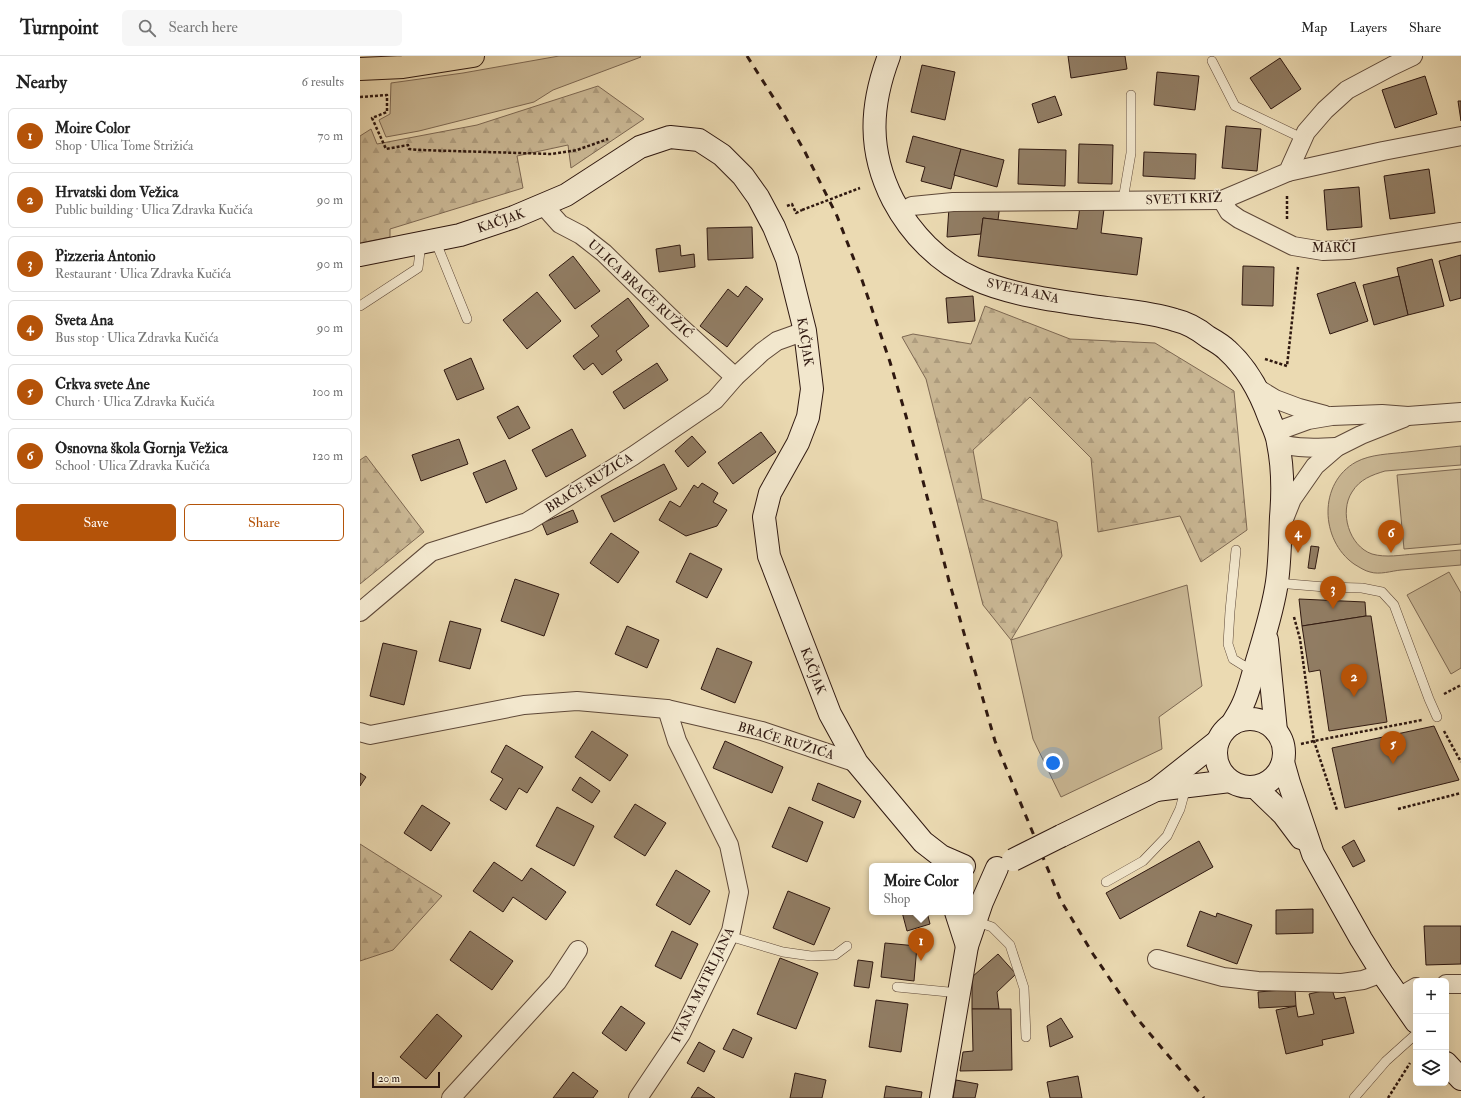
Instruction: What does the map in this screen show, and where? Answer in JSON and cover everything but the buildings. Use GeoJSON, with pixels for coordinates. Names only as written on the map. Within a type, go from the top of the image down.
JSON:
{"type":"FeatureCollection","features":[{"type":"Feature","properties":{"kind":"highway"},"geometry":{"type":"LineString","coordinates":[[360,69],[403,67],[473,56]]}},
{"type":"Feature","properties":{"kind":"main road","name":"SVETA ANA"},"geometry":{"type":"LineString","coordinates":[[889,56],[880,80],[876,104],[874,127],[875,146],[886,186],[900,213],[915,234],[934,253],[956,270],[976,280],[1016,292],[1108,308],[1143,312],[1176,320],[1195,328],[1227,350],[1243,368],[1257,388],[1277,439],[1282,496],[1277,583],[1266,631],[1254,672],[1244,702],[1232,724]]}},
{"type":"Feature","properties":{"kind":"main road","name":"KAČJAK"},"geometry":{"type":"LineString","coordinates":[[360,255],[460,235],[501,222],[566,195],[640,147],[670,137],[699,140],[722,154],[743,176],[758,197],[774,227],[787,259],[805,331],[812,389],[808,417],[798,443],[770,493],[764,517],[769,556],[830,714],[857,763],[923,842],[941,856],[957,863]]}},
{"type":"Feature","properties":{"kind":"main road"},"geometry":{"type":"LineString","coordinates":[[1266,631],[1276,731]]}},
{"type":"Feature","properties":{"kind":"main road"},"geometry":{"type":"LineString","coordinates":[[973,868],[985,870],[1005,864],[1156,790],[1218,741],[1232,724],[1241,720],[1260,720],[1269,724],[1276,731],[1282,740],[1284,751],[1283,762],[1279,772],[1272,780],[1255,787],[1240,786],[1230,781],[1222,773],[1217,764],[1216,752],[1218,741]]}},
{"type":"Feature","properties":{"kind":"main road"},"geometry":{"type":"LineString","coordinates":[[1283,762],[1313,854]]}},
{"type":"Feature","properties":{"kind":"main road"},"geometry":{"type":"LineString","coordinates":[[1156,790],[1230,781]]}},
{"type":"Feature","properties":{"kind":"main road"},"geometry":{"type":"LineString","coordinates":[[1255,787],[1283,814],[1313,854],[1332,890],[1382,973],[1407,992],[1414,1014]]}},
{"type":"Feature","properties":{"kind":"main road"},"geometry":{"type":"LineString","coordinates":[[923,842],[934,863]]}},
{"type":"Feature","properties":{"kind":"main road"},"geometry":{"type":"LineString","coordinates":[[940,1098],[967,946],[986,890],[1005,864]]}},
{"type":"Feature","properties":{"kind":"main road"},"geometry":{"type":"LineString","coordinates":[[957,915],[967,946]]}},
{"type":"Feature","properties":{"kind":"main road"},"geometry":{"type":"LineString","coordinates":[[1449,1066],[1461,1079]]}},
{"type":"Feature","properties":{"kind":"street"},"geometry":{"type":"LineString","coordinates":[[1288,172],[1306,132],[1325,110],[1347,90],[1413,56]]}},
{"type":"Feature","properties":{"kind":"street"},"geometry":{"type":"LineString","coordinates":[[1288,172],[1383,151],[1461,136]]}},
{"type":"Feature","properties":{"kind":"street","name":"SVETI KRIŽ"},"geometry":{"type":"LineString","coordinates":[[900,213],[912,206],[953,202],[1222,200],[1288,172]]}},
{"type":"Feature","properties":{"kind":"street","name":"MARČI"},"geometry":{"type":"LineString","coordinates":[[1222,200],[1229,212],[1239,219],[1293,246],[1316,250],[1348,250],[1461,232]]}},
{"type":"Feature","properties":{"kind":"street","name":"ULICA BRAĆE RUŽIĆ"},"geometry":{"type":"LineString","coordinates":[[543,205],[560,224],[581,235],[604,253],[677,324],[735,377]]}},
{"type":"Feature","properties":{"kind":"street","name":"BRAĆE RUŽIĆA"},"geometry":{"type":"LineString","coordinates":[[360,612],[431,552],[527,522],[633,456],[715,400],[735,377],[776,341],[805,331]]}},
{"type":"Feature","properties":{"kind":"street"},"geometry":{"type":"LineString","coordinates":[[1257,388],[1281,402],[1332,416]]}},
{"type":"Feature","properties":{"kind":"street"},"geometry":{"type":"LineString","coordinates":[[1337,447],[1311,449],[1288,446],[1277,439],[1286,428],[1308,420],[1332,416],[1382,414],[1408,416],[1461,412]]}},
{"type":"Feature","properties":{"kind":"street"},"geometry":{"type":"LineString","coordinates":[[1281,525],[1292,499],[1315,466],[1337,447],[1361,435],[1408,416]]}},
{"type":"Feature","properties":{"kind":"street","name":"BRAĆE RUŽIĆA"},"geometry":{"type":"LineString","coordinates":[[360,732],[370,735],[524,704],[577,701],[667,709],[762,731],[857,763]]}},
{"type":"Feature","properties":{"kind":"street","name":"IVANA MATRLJANA"},"geometry":{"type":"LineString","coordinates":[[638,1098],[681,1034],[731,931],[739,892],[729,845],[677,741],[667,709]]}},
{"type":"Feature","properties":{"kind":"street"},"geometry":{"type":"LineString","coordinates":[[451,1098],[557,982],[578,950]]}},
{"type":"Feature","properties":{"kind":"street"},"geometry":{"type":"LineString","coordinates":[[1157,960],[1223,977],[1258,981],[1342,983],[1364,980],[1382,973]]}},
{"type":"Feature","properties":{"kind":"street"},"geometry":{"type":"LineString","coordinates":[[1449,984],[1461,984]]}},
{"type":"Feature","properties":{"kind":"lane"},"geometry":{"type":"LineString","coordinates":[[1212,61],[1235,106],[1304,139]]}},
{"type":"Feature","properties":{"kind":"lane"},"geometry":{"type":"LineString","coordinates":[[1124,200],[1131,152],[1131,95]]}},
{"type":"Feature","properties":{"kind":"lane"},"geometry":{"type":"LineString","coordinates":[[360,306],[418,268],[428,242]]}},
{"type":"Feature","properties":{"kind":"lane"},"geometry":{"type":"LineString","coordinates":[[428,242],[467,319]]}},
{"type":"Feature","properties":{"kind":"lane"},"geometry":{"type":"LineString","coordinates":[[1236,550],[1228,644],[1233,659],[1254,672]]}},
{"type":"Feature","properties":{"kind":"lane"},"geometry":{"type":"LineString","coordinates":[[1277,583],[1362,588],[1382,592],[1394,605],[1437,717]]}},
{"type":"Feature","properties":{"kind":"lane"},"geometry":{"type":"LineString","coordinates":[[1106,882],[1143,862],[1167,836],[1180,809],[1186,786]]}},
{"type":"Feature","properties":{"kind":"lane"},"geometry":{"type":"LineString","coordinates":[[975,921],[992,928],[1010,945],[1024,988],[1026,1037]]}},
{"type":"Feature","properties":{"kind":"lane"},"geometry":{"type":"LineString","coordinates":[[728,936],[783,952],[811,956],[835,955],[847,946]]}},
{"type":"Feature","properties":{"kind":"lane"},"geometry":{"type":"LineString","coordinates":[[897,987],[959,993]]}},
{"type":"Feature","properties":{"kind":"lane"},"geometry":{"type":"LineString","coordinates":[[1354,1098],[1386,1061],[1413,1037]]}},
{"type":"Feature","properties":{"kind":"path"},"geometry":{"type":"LineString","coordinates":[[360,97],[387,95],[387,112],[372,118],[386,150],[408,145],[409,149],[420,150],[552,154],[577,150],[615,138]]}},
{"type":"Feature","properties":{"kind":"path"},"geometry":{"type":"LineString","coordinates":[[802,210],[860,188]]}},
{"type":"Feature","properties":{"kind":"path"},"geometry":{"type":"LineString","coordinates":[[1261,358],[1287,366],[1298,262]]}},
{"type":"Feature","properties":{"kind":"path"},"geometry":{"type":"LineString","coordinates":[[1292,613],[1300,639],[1314,740],[1337,810]]}},
{"type":"Feature","properties":{"kind":"path"},"geometry":{"type":"LineString","coordinates":[[1451,691],[1461,685]]}},
{"type":"Feature","properties":{"kind":"path"},"geometry":{"type":"LineString","coordinates":[[1301,744],[1314,740],[1437,717],[1461,762]]}},
{"type":"Feature","properties":{"kind":"path"},"geometry":{"type":"LineString","coordinates":[[1398,809],[1461,793]]}},
{"type":"Feature","properties":{"kind":"path"},"geometry":{"type":"LineString","coordinates":[[1388,1098],[1408,1065]]}},
{"type":"Feature","properties":{"kind":"green space"},"geometry":{"type":"Polygon","coordinates":[[[559,56],[641,57],[553,90],[534,102],[419,131],[386,137],[379,120],[390,114],[391,83],[463,73],[559,56]]]}},
{"type":"Feature","properties":{"kind":"green space"},"geometry":{"type":"Polygon","coordinates":[[[598,86],[644,119],[571,168],[568,145],[517,156],[523,188],[390,229],[390,237],[360,243],[360,136],[371,129],[377,144],[477,125],[598,86]]]}},
{"type":"Feature","properties":{"kind":"green space"},"geometry":{"type":"Polygon","coordinates":[[[985,306],[1070,339],[1155,343],[1234,391],[1247,530],[1201,562],[1180,516],[1098,532],[1091,458],[1030,397],[973,450],[982,499],[1057,522],[1062,556],[1011,640],[983,605],[926,379],[902,337],[913,334],[971,344],[985,306]]]}},
{"type":"Feature","properties":{"kind":"green space"},"geometry":{"type":"Polygon","coordinates":[[[1461,446],[1461,465],[1385,471],[1367,478],[1352,492],[1346,509],[1348,528],[1352,536],[1357,544],[1372,554],[1394,556],[1461,550],[1461,565],[1374,573],[1366,571],[1354,564],[1343,554],[1335,541],[1330,527],[1328,512],[1330,497],[1335,483],[1344,471],[1362,459],[1374,456],[1461,446]]]}},
{"type":"Feature","properties":{"kind":"green space"},"geometry":{"type":"Polygon","coordinates":[[[366,456],[424,532],[360,584],[360,460],[366,456]]]}},
{"type":"Feature","properties":{"kind":"green space"},"geometry":{"type":"Polygon","coordinates":[[[1461,469],[1461,544],[1404,549],[1397,475],[1461,469]]]}},
{"type":"Feature","properties":{"kind":"green space"},"geometry":{"type":"Polygon","coordinates":[[[1449,572],[1461,593],[1461,668],[1451,674],[1407,595],[1449,572]]]}},
{"type":"Feature","properties":{"kind":"green space"},"geometry":{"type":"Polygon","coordinates":[[[1187,585],[1202,686],[1159,717],[1162,749],[1061,797],[1033,739],[1011,640],[1187,585]]]}},
{"type":"Feature","properties":{"kind":"green space"},"geometry":{"type":"Polygon","coordinates":[[[360,844],[442,896],[393,950],[360,961],[360,844]]]}},
{"type":"Feature","properties":{"kind":"railway"},"geometry":{"type":"LineString","coordinates":[[747,56],[782,111],[805,152],[837,216],[862,280],[890,362],[906,416],[949,581],[995,741],[1061,901],[1093,954],[1135,1016],[1204,1098]]}},
{"type":"Feature","properties":{"kind":"place","name":"Sveta Ana"},"geometry":{"type":"Point","coordinates":[1298,553]}},
{"type":"Feature","properties":{"kind":"place","name":"Osnovna škola Gornja Vežica"},"geometry":{"type":"Point","coordinates":[1391,553]}},
{"type":"Feature","properties":{"kind":"place","name":"Pizzeria Antonio"},"geometry":{"type":"Point","coordinates":[1333,609]}},
{"type":"Feature","properties":{"kind":"place","name":"Hrvatski dom Vežica"},"geometry":{"type":"Point","coordinates":[1354,697]}},
{"type":"Feature","properties":{"kind":"place","name":"Crkva svete Ane"},"geometry":{"type":"Point","coordinates":[1393,764]}},
{"type":"Feature","properties":{"kind":"place","name":"Moire Color"},"geometry":{"type":"Point","coordinates":[921,961]}}]}
